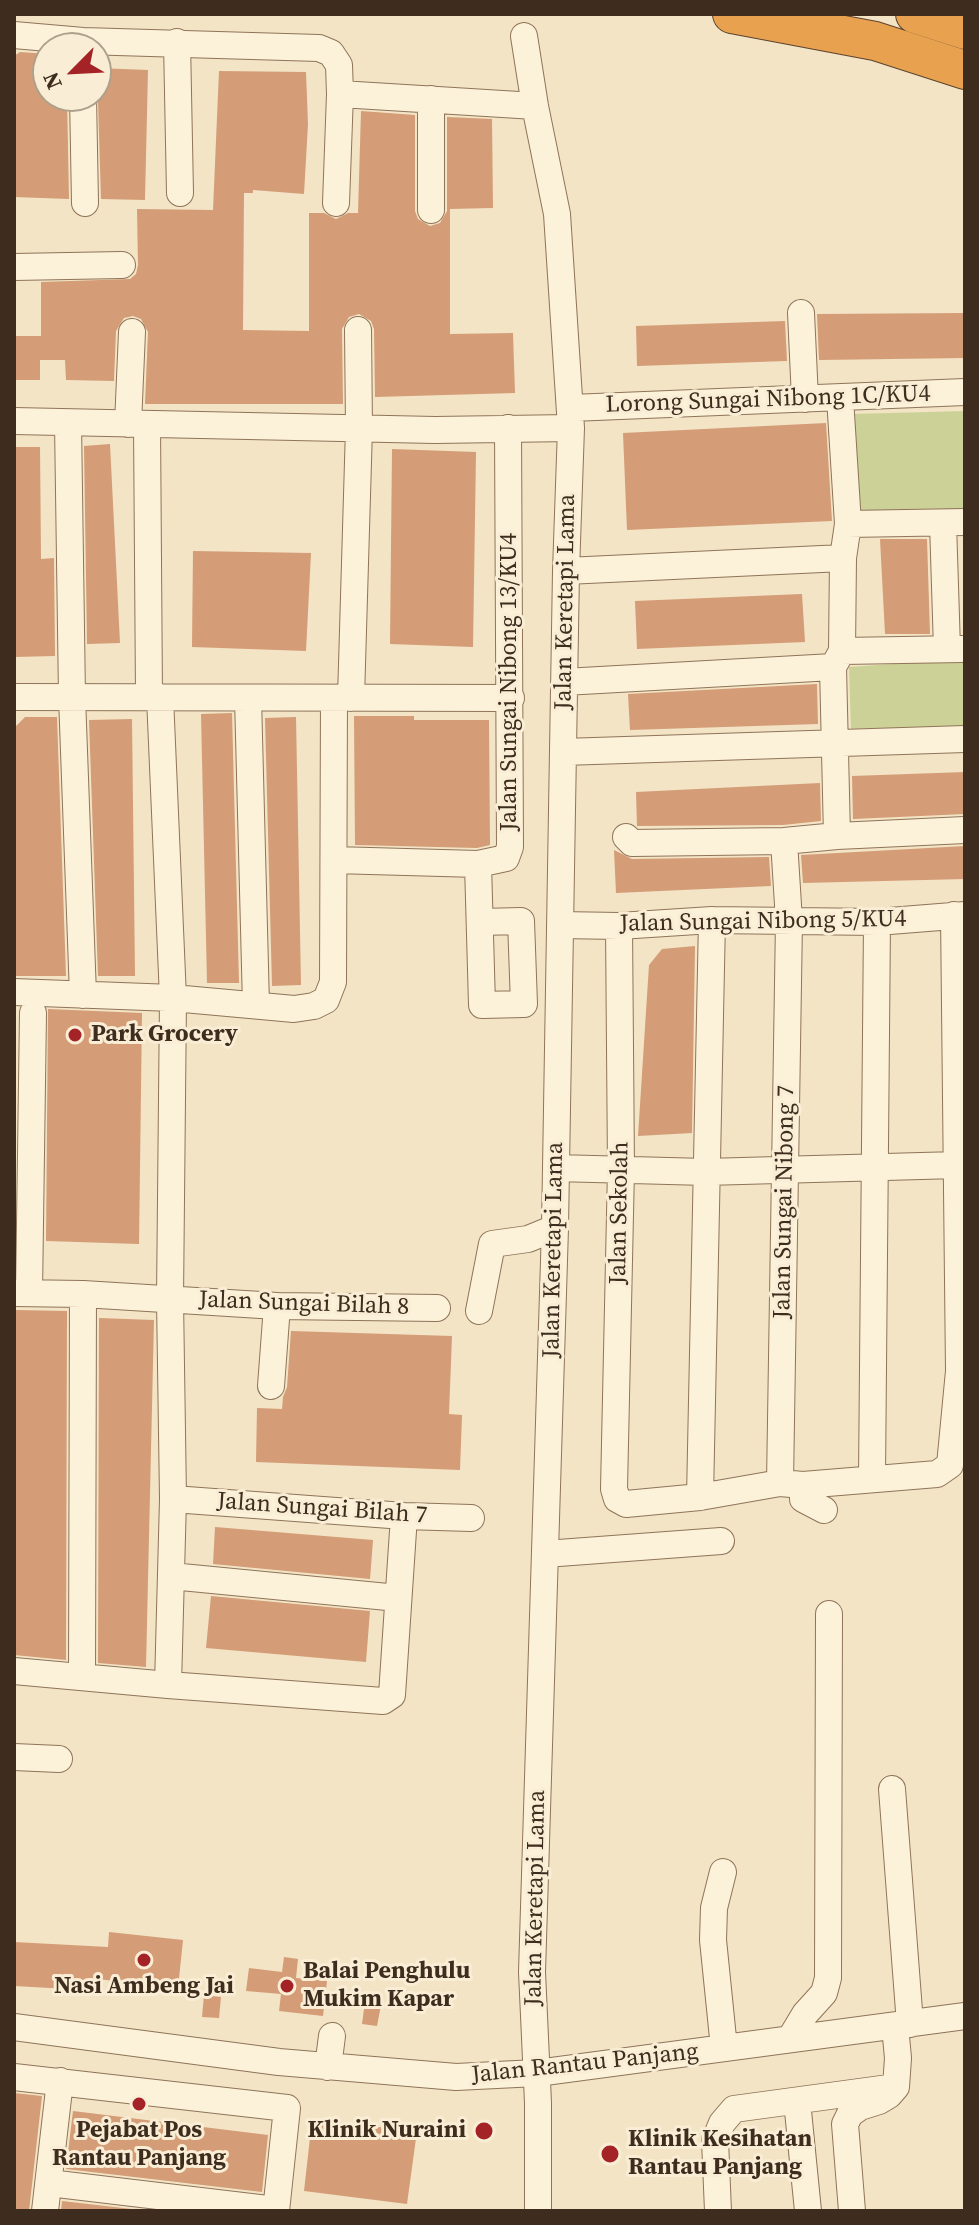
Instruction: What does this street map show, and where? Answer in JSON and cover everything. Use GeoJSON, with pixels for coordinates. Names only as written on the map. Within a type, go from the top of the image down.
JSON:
{"type":"FeatureCollection","features":[{"type":"Feature","properties":{"kind":"highway"},"geometry":{"type":"LineString","coordinates":[[732,14],[875,41],[965,70]]}},
{"type":"Feature","properties":{"kind":"highway"},"geometry":{"type":"LineString","coordinates":[[915,14],[965,30]]}},
{"type":"Feature","properties":{"kind":"street","name":"Jalan Keretapi Lama"},"geometry":{"type":"LineString","coordinates":[[524,36],[557,214],[571,418],[555,1228],[532,1972],[537,2073],[538,2211]]}},
{"type":"Feature","properties":{"kind":"street"},"geometry":{"type":"LineString","coordinates":[[177,42],[180,193]]}},
{"type":"Feature","properties":{"kind":"street"},"geometry":{"type":"LineString","coordinates":[[112,43],[177,42],[319,48],[331,53],[339,65],[340,94],[336,203]]}},
{"type":"Feature","properties":{"kind":"street"},"geometry":{"type":"LineString","coordinates":[[340,94],[535,106]]}},
{"type":"Feature","properties":{"kind":"street"},"geometry":{"type":"LineString","coordinates":[[431,99],[431,210]]}},
{"type":"Feature","properties":{"kind":"street"},"geometry":{"type":"LineString","coordinates":[[83,112],[85,203]]}},
{"type":"Feature","properties":{"kind":"street"},"geometry":{"type":"LineString","coordinates":[[14,267],[122,265]]}},
{"type":"Feature","properties":{"kind":"street"},"geometry":{"type":"LineString","coordinates":[[801,313],[805,399]]}},
{"type":"Feature","properties":{"kind":"street"},"geometry":{"type":"LineString","coordinates":[[14,992],[173,998],[294,1009],[314,1006],[326,1000],[333,982],[334,860],[359,428],[358,330]]}},
{"type":"Feature","properties":{"kind":"street"},"geometry":{"type":"LineString","coordinates":[[132,332],[173,998],[170,1299],[173,1499],[168,1685]]}},
{"type":"Feature","properties":{"kind":"street","name":"Lorong Sungai Nibong 1C/KU4"},"geometry":{"type":"LineString","coordinates":[[14,421],[508,428],[571,418],[805,399],[965,392]]}},
{"type":"Feature","properties":{"kind":"street"},"geometry":{"type":"LineString","coordinates":[[837,836],[838,659],[843,558],[848,524],[840,398]]}},
{"type":"Feature","properties":{"kind":"street"},"geometry":{"type":"LineString","coordinates":[[68,423],[72,697],[83,995]]}},
{"type":"Feature","properties":{"kind":"street","name":"Jalan Sungai Nibong 13/KU4"},"geometry":{"type":"LineString","coordinates":[[334,860],[478,864],[506,858],[510,847],[511,698],[508,428]]}},
{"type":"Feature","properties":{"kind":"street"},"geometry":{"type":"LineString","coordinates":[[564,682],[956,649],[954,523],[848,524]]}},
{"type":"Feature","properties":{"kind":"street"},"geometry":{"type":"LineString","coordinates":[[566,571],[843,558]]}},
{"type":"Feature","properties":{"kind":"street"},"geometry":{"type":"LineString","coordinates":[[14,697],[511,698]]}},
{"type":"Feature","properties":{"kind":"street"},"geometry":{"type":"LineString","coordinates":[[248,698],[256,1005]]}},
{"type":"Feature","properties":{"kind":"street"},"geometry":{"type":"LineString","coordinates":[[563,752],[965,739]]}},
{"type":"Feature","properties":{"kind":"street"},"geometry":{"type":"LineString","coordinates":[[626,837],[632,843],[784,841],[965,830]]}},
{"type":"Feature","properties":{"kind":"street","name":"Jalan Sungai Nibong 7"},"geometry":{"type":"LineString","coordinates":[[784,841],[789,921],[786,1170],[791,1484]]}},
{"type":"Feature","properties":{"kind":"street"},"geometry":{"type":"LineString","coordinates":[[478,864],[480,922]]}},
{"type":"Feature","properties":{"kind":"street"},"geometry":{"type":"LineString","coordinates":[[712,920],[700,1497],[791,1484],[937,1474],[950,1465],[962,1371],[961,1217],[957,1165],[960,915]]}},
{"type":"Feature","properties":{"kind":"street","name":"Jalan Sungai Nibong 5/KU4"},"geometry":{"type":"LineString","coordinates":[[560,925],[619,926],[712,920],[877,922],[960,915]]}},
{"type":"Feature","properties":{"kind":"street"},"geometry":{"type":"LineString","coordinates":[[872,1478],[877,922]]}},
{"type":"Feature","properties":{"kind":"street","name":"Jalan Sekolah"},"geometry":{"type":"LineString","coordinates":[[619,926],[621,1169],[614,1489],[617,1499],[626,1504],[700,1497]]}},
{"type":"Feature","properties":{"kind":"street"},"geometry":{"type":"LineString","coordinates":[[22,1293],[33,1013]]}},
{"type":"Feature","properties":{"kind":"street"},"geometry":{"type":"LineString","coordinates":[[556,1168],[706,1172],[957,1165]]}},
{"type":"Feature","properties":{"kind":"street"},"geometry":{"type":"LineString","coordinates":[[479,1311],[492,1244],[528,1239],[555,1228]]}},
{"type":"Feature","properties":{"kind":"street","name":"Jalan Sungai Bilah 8"},"geometry":{"type":"LineString","coordinates":[[22,1293],[277,1306],[437,1308]]}},
{"type":"Feature","properties":{"kind":"street"},"geometry":{"type":"LineString","coordinates":[[82,1677],[83,1294]]}},
{"type":"Feature","properties":{"kind":"street"},"geometry":{"type":"LineString","coordinates":[[271,1386],[277,1306]]}},
{"type":"Feature","properties":{"kind":"street"},"geometry":{"type":"LineString","coordinates":[[791,1484],[803,1499],[824,1510]]}},
{"type":"Feature","properties":{"kind":"street","name":"Jalan Sungai Bilah 7"},"geometry":{"type":"LineString","coordinates":[[173,1499],[471,1518]]}},
{"type":"Feature","properties":{"kind":"street"},"geometry":{"type":"LineString","coordinates":[[14,1671],[383,1701],[392,1695],[404,1516]]}},
{"type":"Feature","properties":{"kind":"street"},"geometry":{"type":"LineString","coordinates":[[545,1554],[721,1541]]}},
{"type":"Feature","properties":{"kind":"street"},"geometry":{"type":"LineString","coordinates":[[171,1576],[398,1598]]}},
{"type":"Feature","properties":{"kind":"street"},"geometry":{"type":"LineString","coordinates":[[790,2039],[805,2014],[824,1993],[828,1978],[829,1614]]}},
{"type":"Feature","properties":{"kind":"street"},"geometry":{"type":"LineString","coordinates":[[14,1757],[59,1759]]}},
{"type":"Feature","properties":{"kind":"street"},"geometry":{"type":"LineString","coordinates":[[852,2211],[845,2124],[850,2114],[879,2101],[896,2087],[902,2025],[892,1789]]}},
{"type":"Feature","properties":{"kind":"street"},"geometry":{"type":"LineString","coordinates":[[723,1872],[714,1908],[713,1940],[724,2048]]}},
{"type":"Feature","properties":{"kind":"street","name":"Jalan Rantau Panjang"},"geometry":{"type":"LineString","coordinates":[[14,2027],[279,2062],[456,2077],[537,2073],[965,2016]]}},
{"type":"Feature","properties":{"kind":"street"},"geometry":{"type":"LineString","coordinates":[[328,2067],[332,2036]]}},
{"type":"Feature","properties":{"kind":"street"},"geometry":{"type":"LineString","coordinates":[[270,2104],[279,2062]]}},
{"type":"Feature","properties":{"kind":"street"},"geometry":{"type":"LineString","coordinates":[[14,2077],[287,2108],[276,2210],[49,2183]]}},
{"type":"Feature","properties":{"kind":"street"},"geometry":{"type":"LineString","coordinates":[[45,2211],[60,2081]]}},
{"type":"Feature","properties":{"kind":"street"},"geometry":{"type":"LineString","coordinates":[[718,2211],[715,2140],[722,2123],[734,2109],[896,2087]]}},
{"type":"Feature","properties":{"kind":"street"},"geometry":{"type":"LineString","coordinates":[[797,2101],[808,2211]]}},
{"type":"Feature","properties":{"kind":"green space"},"geometry":{"type":"Polygon","coordinates":[[[965,411],[965,512],[858,515],[853,414],[965,411]]]}},
{"type":"Feature","properties":{"kind":"green space"},"geometry":{"type":"Polygon","coordinates":[[[965,659],[965,726],[851,729],[849,667],[965,659]]]}},
{"type":"Feature","properties":{"kind":"building"},"geometry":{"type":"Polygon","coordinates":[[[20,52],[32,53],[32,112],[67,112],[69,199],[14,197],[14,56],[20,52]]]}},
{"type":"Feature","properties":{"kind":"building"},"geometry":{"type":"Polygon","coordinates":[[[112,69],[148,70],[145,200],[101,199],[98,112],[112,112],[112,69]]]}},
{"type":"Feature","properties":{"kind":"building"},"geometry":{"type":"Polygon","coordinates":[[[219,71],[306,72],[308,124],[304,194],[253,190],[253,193],[244,193],[243,330],[309,331],[309,213],[324,213],[336,219],[348,213],[358,213],[361,111],[415,115],[415,211],[418,219],[430,226],[440,223],[447,211],[447,117],[492,119],[493,208],[450,209],[450,334],[513,333],[515,393],[375,397],[374,329],[371,321],[359,314],[349,317],[342,329],[343,404],[145,404],[148,332],[141,319],[133,316],[124,318],[116,331],[114,381],[66,380],[65,360],[40,360],[40,380],[14,380],[14,336],[41,336],[41,282],[130,279],[136,274],[138,265],[137,209],[213,210],[219,71]]]}},
{"type":"Feature","properties":{"kind":"building"},"geometry":{"type":"Polygon","coordinates":[[[965,313],[965,358],[819,360],[817,314],[965,313]]]}},
{"type":"Feature","properties":{"kind":"building"},"geometry":{"type":"Polygon","coordinates":[[[785,321],[787,361],[637,366],[636,326],[785,321]]]}},
{"type":"Feature","properties":{"kind":"building"},"geometry":{"type":"Polygon","coordinates":[[[826,423],[832,521],[627,530],[623,433],[826,423]]]}},
{"type":"Feature","properties":{"kind":"building"},"geometry":{"type":"Polygon","coordinates":[[[110,444],[120,643],[87,644],[84,446],[110,444]]]}},
{"type":"Feature","properties":{"kind":"building"},"geometry":{"type":"Polygon","coordinates":[[[14,447],[40,447],[41,559],[54,558],[55,656],[14,657],[14,447]]]}},
{"type":"Feature","properties":{"kind":"building"},"geometry":{"type":"Polygon","coordinates":[[[392,449],[476,452],[473,647],[390,644],[392,449]]]}},
{"type":"Feature","properties":{"kind":"building"},"geometry":{"type":"Polygon","coordinates":[[[880,539],[927,539],[930,634],[885,634],[880,539]]]}},
{"type":"Feature","properties":{"kind":"building"},"geometry":{"type":"Polygon","coordinates":[[[193,551],[311,553],[306,651],[192,647],[193,551]]]}},
{"type":"Feature","properties":{"kind":"building"},"geometry":{"type":"Polygon","coordinates":[[[802,594],[805,642],[637,649],[635,601],[802,594]]]}},
{"type":"Feature","properties":{"kind":"building"},"geometry":{"type":"Polygon","coordinates":[[[817,684],[818,724],[630,730],[628,694],[817,684]]]}},
{"type":"Feature","properties":{"kind":"building"},"geometry":{"type":"Polygon","coordinates":[[[232,713],[239,983],[207,983],[201,714],[232,713]]]}},
{"type":"Feature","properties":{"kind":"building"},"geometry":{"type":"Polygon","coordinates":[[[354,716],[489,720],[490,845],[477,848],[355,845],[354,716]]]}},
{"type":"Feature","properties":{"kind":"building"},"geometry":{"type":"Polygon","coordinates":[[[25,717],[57,717],[66,976],[14,976],[14,728],[25,717]]]}},
{"type":"Feature","properties":{"kind":"building"},"geometry":{"type":"Polygon","coordinates":[[[296,717],[301,985],[272,986],[265,718],[296,717]]]}},
{"type":"Feature","properties":{"kind":"building"},"geometry":{"type":"Polygon","coordinates":[[[132,719],[135,976],[98,976],[89,720],[132,719]]]}},
{"type":"Feature","properties":{"kind":"building"},"geometry":{"type":"Polygon","coordinates":[[[965,772],[965,814],[853,819],[852,776],[965,772]]]}},
{"type":"Feature","properties":{"kind":"building"},"geometry":{"type":"Polygon","coordinates":[[[820,783],[821,821],[783,825],[637,826],[636,792],[820,783]]]}},
{"type":"Feature","properties":{"kind":"building"},"geometry":{"type":"Polygon","coordinates":[[[965,846],[965,879],[803,883],[801,855],[965,846]]]}},
{"type":"Feature","properties":{"kind":"building"},"geometry":{"type":"Polygon","coordinates":[[[614,850],[632,859],[769,857],[771,886],[616,893],[614,850]]]}},
{"type":"Feature","properties":{"kind":"building"},"geometry":{"type":"Polygon","coordinates":[[[695,946],[692,1133],[638,1136],[649,965],[662,949],[695,946]]]}},
{"type":"Feature","properties":{"kind":"building"},"geometry":{"type":"Polygon","coordinates":[[[48,1009],[142,1013],[139,1244],[46,1241],[48,1009]]]}},
{"type":"Feature","properties":{"kind":"building"},"geometry":{"type":"Polygon","coordinates":[[[15,1310],[67,1311],[66,1660],[14,1655],[15,1310]]]}},
{"type":"Feature","properties":{"kind":"building"},"geometry":{"type":"Polygon","coordinates":[[[99,1318],[154,1320],[146,1667],[98,1663],[99,1318]]]}},
{"type":"Feature","properties":{"kind":"building"},"geometry":{"type":"Polygon","coordinates":[[[291,1331],[452,1336],[449,1414],[462,1415],[460,1470],[256,1462],[257,1408],[282,1409],[287,1387],[291,1331]]]}},
{"type":"Feature","properties":{"kind":"building"},"geometry":{"type":"Polygon","coordinates":[[[215,1527],[373,1540],[370,1579],[213,1564],[215,1527]]]}},
{"type":"Feature","properties":{"kind":"building"},"geometry":{"type":"Polygon","coordinates":[[[211,1596],[370,1611],[366,1662],[206,1648],[211,1596]]]}},
{"type":"Feature","properties":{"kind":"building"},"geometry":{"type":"Polygon","coordinates":[[[109,1932],[183,1940],[178,1988],[88,1978],[87,1990],[14,1986],[14,1942],[108,1947],[109,1932]]]}},
{"type":"Feature","properties":{"kind":"building","name":"Balai Penghulu Mukim Kapar"},"geometry":{"type":"Polygon","coordinates":[[[284,1957],[298,1959],[296,1978],[327,1981],[323,2016],[279,2011],[281,1994],[246,1991],[249,1968],[282,1972],[284,1957]]]}},
{"type":"Feature","properties":{"kind":"building"},"geometry":{"type":"Polygon","coordinates":[[[204,1995],[221,1997],[219,2018],[202,2017],[204,1995]]]}},
{"type":"Feature","properties":{"kind":"building"},"geometry":{"type":"Polygon","coordinates":[[[365,2002],[381,2005],[377,2026],[362,2024],[365,2002]]]}},
{"type":"Feature","properties":{"kind":"building"},"geometry":{"type":"Polygon","coordinates":[[[14,2093],[42,2096],[29,2211],[14,2211],[14,2093]]]}},
{"type":"Feature","properties":{"kind":"building"},"geometry":{"type":"Polygon","coordinates":[[[73,2111],[268,2135],[262,2192],[66,2169],[73,2111]]]}},
{"type":"Feature","properties":{"kind":"building"},"geometry":{"type":"Polygon","coordinates":[[[312,2120],[417,2131],[407,2204],[304,2191],[312,2120]]]}},
{"type":"Feature","properties":{"kind":"building"},"geometry":{"type":"Polygon","coordinates":[[[62,2201],[149,2211],[61,2211],[62,2201]]]}},
{"type":"Feature","properties":{"kind":"place","name":"Park Grocery"},"geometry":{"type":"Point","coordinates":[75,1035]}},
{"type":"Feature","properties":{"kind":"place","name":"Nasi Ambeng Jai"},"geometry":{"type":"Point","coordinates":[144,1960]}},
{"type":"Feature","properties":{"kind":"place","name":"Balai Penghulu Mukim Kapar"},"geometry":{"type":"Point","coordinates":[287,1986]}},
{"type":"Feature","properties":{"kind":"place","name":"Pejabat Pos Rantau Panjang"},"geometry":{"type":"Point","coordinates":[139,2104]}},
{"type":"Feature","properties":{"kind":"place","name":"Klinik Nuraini"},"geometry":{"type":"Point","coordinates":[484,2131]}},
{"type":"Feature","properties":{"kind":"place","name":"Klinik Kesihatan Rantau Panjang"},"geometry":{"type":"Point","coordinates":[610,2154]}}]}
